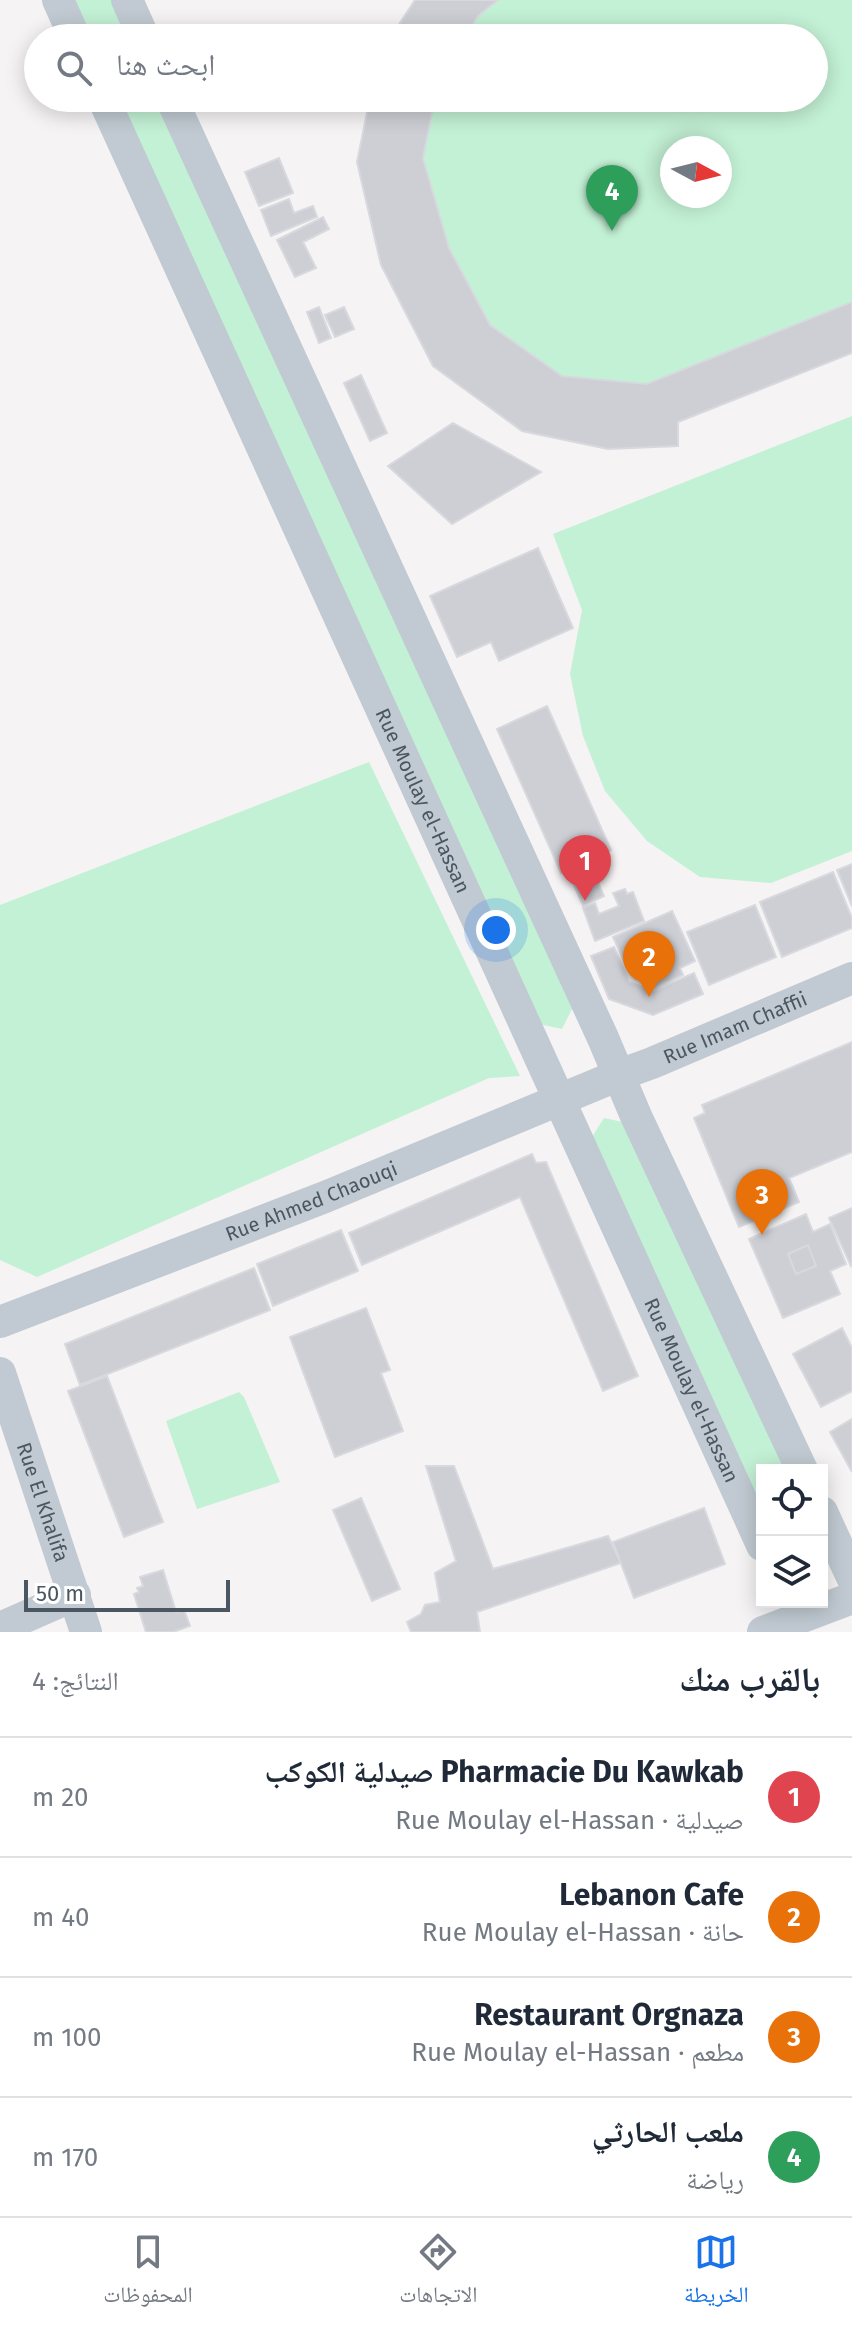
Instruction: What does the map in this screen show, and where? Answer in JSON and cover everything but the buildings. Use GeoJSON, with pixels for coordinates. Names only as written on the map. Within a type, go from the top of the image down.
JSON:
{"type":"FeatureCollection","features":[{"type":"Feature","properties":{"kind":"street"},"geometry":{"type":"LineString","coordinates":[[58,0],[69,24]]}},
{"type":"Feature","properties":{"kind":"street"},"geometry":{"type":"LineString","coordinates":[[127,0],[138,24]]}},
{"type":"Feature","properties":{"kind":"street","name":"Rue Moulay el-Hassan"},"geometry":{"type":"LineString","coordinates":[[109,112],[758,1536]]}},
{"type":"Feature","properties":{"kind":"street"},"geometry":{"type":"LineString","coordinates":[[177,112],[799,1464]]}},
{"type":"Feature","properties":{"kind":"street","name":"Rue Imam Chaffii"},"geometry":{"type":"LineString","coordinates":[[619,1075],[852,978]]}},
{"type":"Feature","properties":{"kind":"street","name":"Rue Ahmed Chaouqi"},"geometry":{"type":"LineString","coordinates":[[0,1322],[325,1197],[619,1075]]}},
{"type":"Feature","properties":{"kind":"street","name":"Rue El Khalifa"},"geometry":{"type":"LineString","coordinates":[[0,1373],[86,1632]]}},
{"type":"Feature","properties":{"kind":"street"},"geometry":{"type":"LineString","coordinates":[[828,1525],[852,1577]]}},
{"type":"Feature","properties":{"kind":"street"},"geometry":{"type":"LineString","coordinates":[[0,1628],[75,1595]]}},
{"type":"Feature","properties":{"kind":"street"},"geometry":{"type":"LineString","coordinates":[[763,1632],[852,1598]]}},
{"type":"Feature","properties":{"kind":"green space"},"geometry":{"type":"Polygon","coordinates":[[[70,0],[112,0],[123,24],[81,24],[70,0]]]}},
{"type":"Feature","properties":{"kind":"green space"},"geometry":{"type":"Polygon","coordinates":[[[415,0],[852,0],[852,353],[679,422],[678,446],[522,431],[433,366],[381,265],[357,162],[367,112],[828,112],[828,24],[399,24],[415,0]]]}},
{"type":"Feature","properties":{"kind":"green space"},"geometry":{"type":"Polygon","coordinates":[[[121,112],[163,112],[573,1007],[562,1029],[539,1024],[121,112]]]}},
{"type":"Feature","properties":{"kind":"green space"},"geometry":{"type":"Polygon","coordinates":[[[852,416],[852,851],[771,883],[700,877],[647,841],[605,791],[583,736],[570,674],[582,610],[553,534],[852,416]]]}},
{"type":"Feature","properties":{"kind":"green space"},"geometry":{"type":"Polygon","coordinates":[[[369,762],[520,1076],[489,1078],[37,1277],[0,1260],[0,905],[369,762]]]}},
{"type":"Feature","properties":{"kind":"green space"},"geometry":{"type":"Polygon","coordinates":[[[604,1118],[623,1122],[782,1464],[756,1464],[756,1502],[592,1137],[604,1118]]]}},
{"type":"Feature","properties":{"kind":"green space"},"geometry":{"type":"Polygon","coordinates":[[[239,1392],[244,1397],[280,1482],[197,1509],[166,1421],[239,1392]]]}},
{"type":"Feature","properties":{"kind":"place","name":"ملعب الحارثي"},"geometry":{"type":"Point","coordinates":[612,231]}},
{"type":"Feature","properties":{"kind":"place","name":"Pharmacie Du Kawkab صيدلية الكوكب"},"geometry":{"type":"Point","coordinates":[585,901]}},
{"type":"Feature","properties":{"kind":"place","name":"Lebanon Cafe"},"geometry":{"type":"Point","coordinates":[649,997]}},
{"type":"Feature","properties":{"kind":"place","name":"Restaurant Orgnaza"},"geometry":{"type":"Point","coordinates":[762,1235]}}]}
